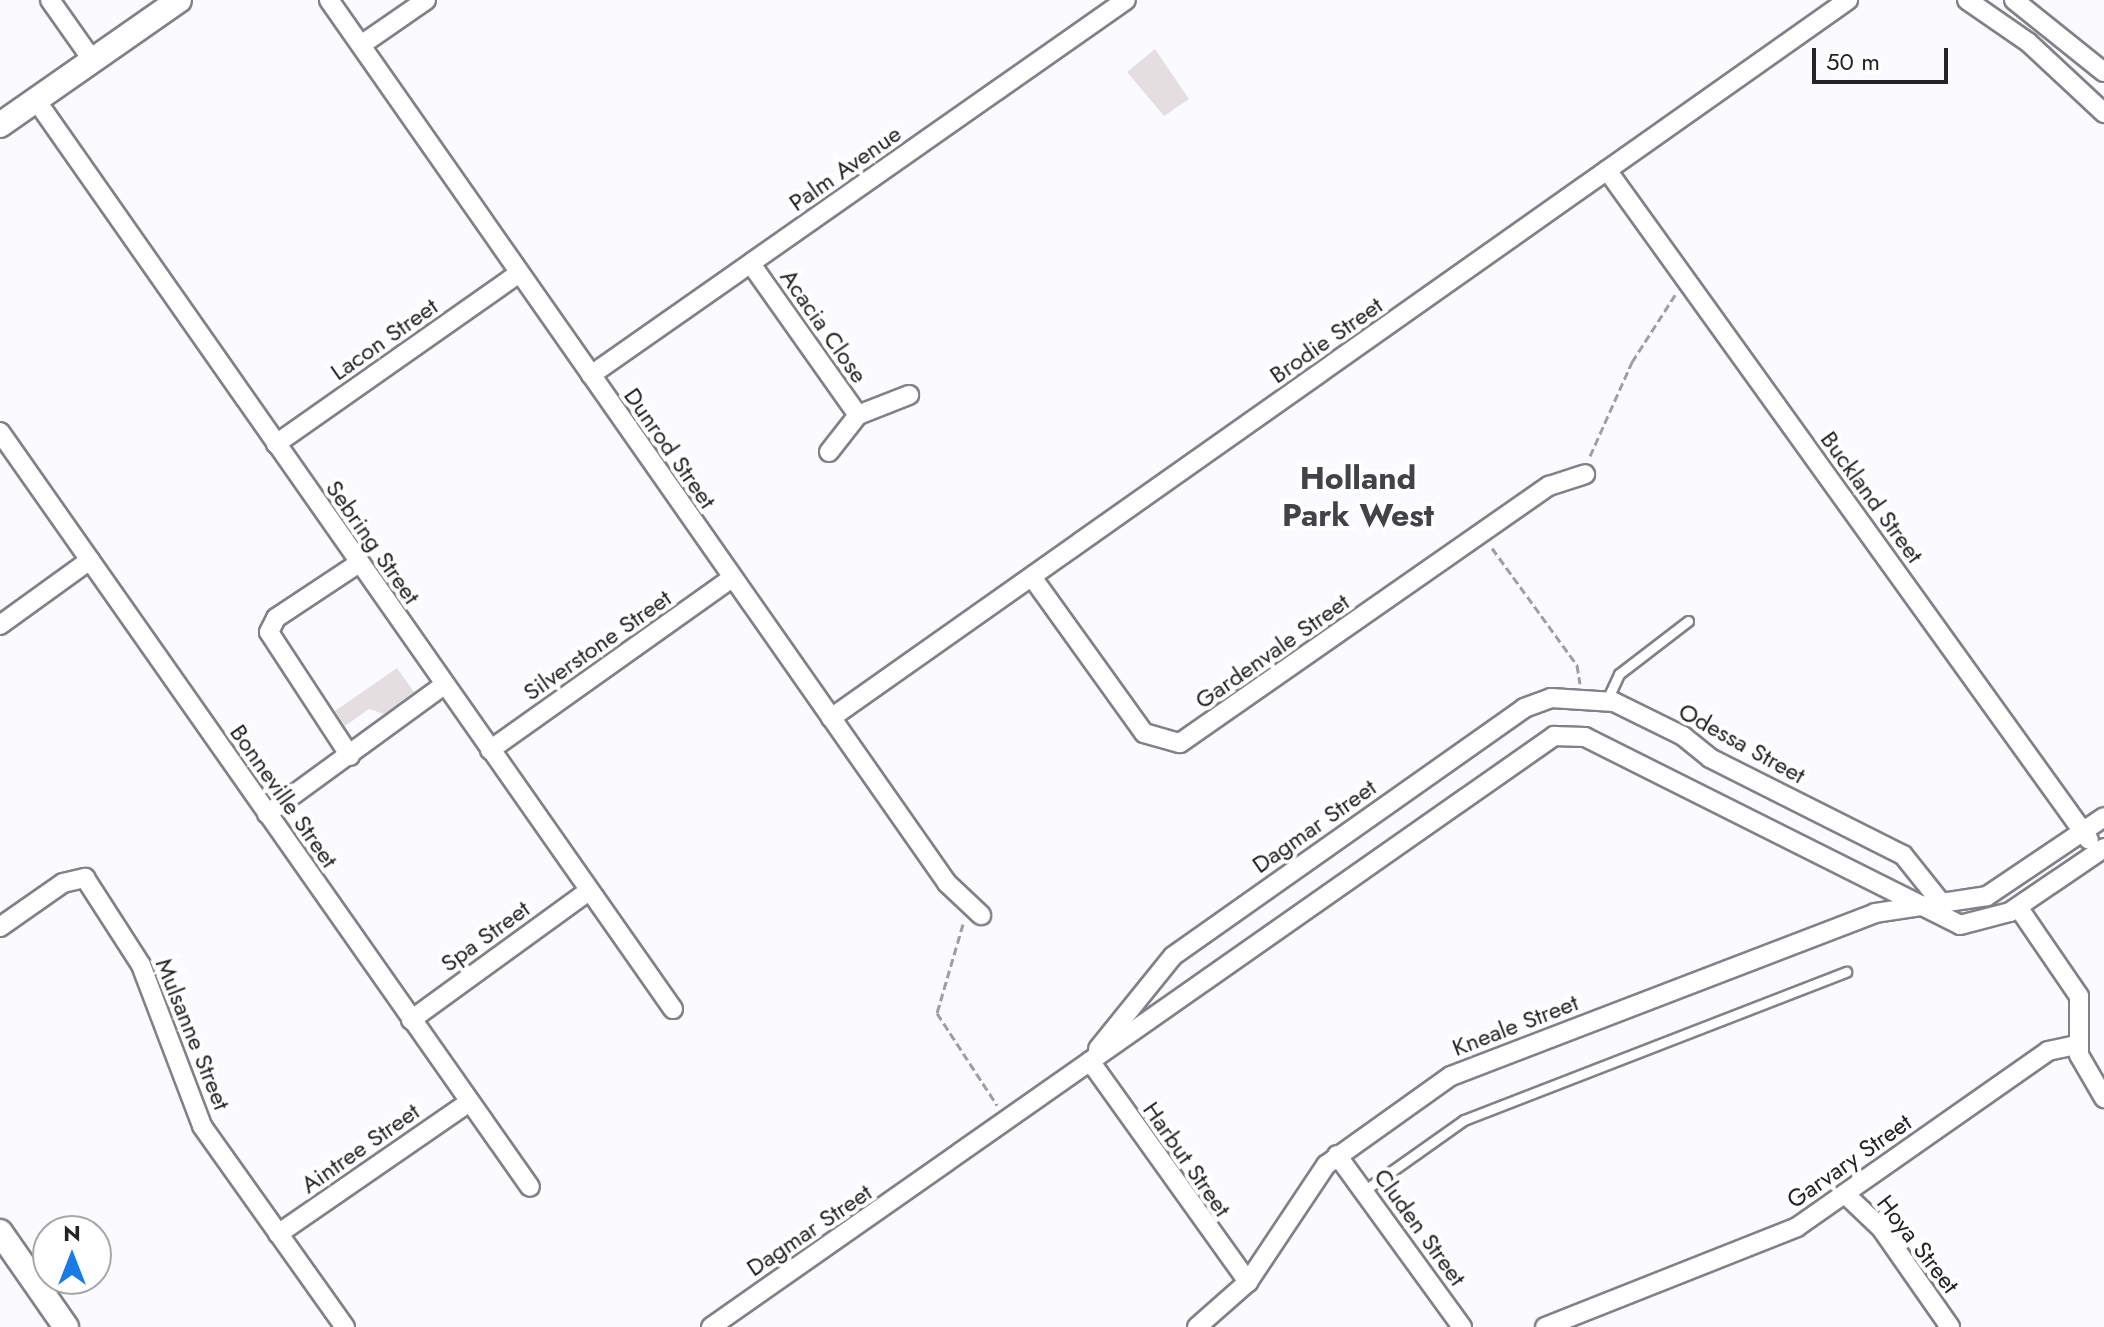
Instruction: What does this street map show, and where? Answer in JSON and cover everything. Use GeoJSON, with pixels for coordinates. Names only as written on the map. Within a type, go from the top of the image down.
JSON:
{"type":"FeatureCollection","features":[{"type":"Feature","properties":{"kind":"street"},"geometry":{"type":"LineString","coordinates":[[50,0],[93,61]]}},
{"type":"Feature","properties":{"kind":"street"},"geometry":{"type":"LineString","coordinates":[[0,125],[179,0]]}},
{"type":"Feature","properties":{"kind":"street","name":"Dunrod Street"},"geometry":{"type":"LineString","coordinates":[[329,0],[731,579],[975,910]]}},
{"type":"Feature","properties":{"kind":"street"},"geometry":{"type":"LineString","coordinates":[[361,45],[426,0]]}},
{"type":"Feature","properties":{"kind":"street","name":"Palm Avenue"},"geometry":{"type":"LineString","coordinates":[[591,375],[1126,0]]}},
{"type":"Feature","properties":{"kind":"street","name":"Brodie Street"},"geometry":{"type":"LineString","coordinates":[[831,718],[1848,0]]}},
{"type":"Feature","properties":{"kind":"street"},"geometry":{"type":"LineString","coordinates":[[1967,0],[2029,43],[2104,113]]}},
{"type":"Feature","properties":{"kind":"street"},"geometry":{"type":"LineString","coordinates":[[2014,0],[2104,72]]}},
{"type":"Feature","properties":{"kind":"street","name":"Sebring Street"},"geometry":{"type":"LineString","coordinates":[[36,100],[587,892],[673,1009]]}},
{"type":"Feature","properties":{"kind":"street","name":"Buckland Street"},"geometry":{"type":"LineString","coordinates":[[1607,170],[2083,831],[2101,850]]}},
{"type":"Feature","properties":{"kind":"street","name":"Acacia Close"},"geometry":{"type":"LineString","coordinates":[[751,264],[858,415]]}},
{"type":"Feature","properties":{"kind":"street","name":"Lacon Street"},"geometry":{"type":"LineString","coordinates":[[276,444],[519,273]]}},
{"type":"Feature","properties":{"kind":"street","name":"Acacia Close"},"geometry":{"type":"LineString","coordinates":[[829,452],[858,415],[909,395]]}},
{"type":"Feature","properties":{"kind":"street","name":"Bonneville Street"},"geometry":{"type":"LineString","coordinates":[[0,432],[530,1187]]}},
{"type":"Feature","properties":{"kind":"street","name":"Gardenvale Street"},"geometry":{"type":"LineString","coordinates":[[1032,577],[1140,728],[1172,744],[1191,738],[1549,486],[1583,474]]}},
{"type":"Feature","properties":{"kind":"street"},"geometry":{"type":"LineString","coordinates":[[0,625],[90,560]]}},
{"type":"Feature","properties":{"kind":"street"},"geometry":{"type":"LineString","coordinates":[[350,756],[269,632],[276,618],[359,563]]}},
{"type":"Feature","properties":{"kind":"street","name":"Silverstone Street"},"geometry":{"type":"LineString","coordinates":[[490,750],[731,579]]}},
{"type":"Feature","properties":{"kind":"street"},"geometry":{"type":"LineString","coordinates":[[267,814],[444,685]]}},
{"type":"Feature","properties":{"kind":"street","name":"Dagmar Street"},"geometry":{"type":"LineString","coordinates":[[1090,1061],[1154,974],[1182,949],[1524,708],[1579,696],[1607,700]]}},
{"type":"Feature","properties":{"kind":"street","name":"Odessa Street"},"geometry":{"type":"LineString","coordinates":[[1607,700],[1903,855],[1939,900]]}},
{"type":"Feature","properties":{"kind":"street","name":"Dagmar Street"},"geometry":{"type":"LineString","coordinates":[[711,1327],[1010,1121],[1090,1061],[1543,741],[1585,737],[1918,904]]}},
{"type":"Feature","properties":{"kind":"street","name":"Kneale Street"},"geometry":{"type":"LineString","coordinates":[[1197,1327],[1248,1282],[1308,1185],[1337,1155],[1451,1076],[1875,913],[1939,900],[1992,894],[2104,817]]}},
{"type":"Feature","properties":{"kind":"street"},"geometry":{"type":"LineString","coordinates":[[1918,904],[1964,925],[2018,907],[2101,850]]}},
{"type":"Feature","properties":{"kind":"street","name":"Mulsanne Street"},"geometry":{"type":"LineString","coordinates":[[0,927],[63,883],[85,878],[141,965],[198,1119],[345,1327]]}},
{"type":"Feature","properties":{"kind":"street","name":"Spa Street"},"geometry":{"type":"LineString","coordinates":[[411,1020],[587,892]]}},
{"type":"Feature","properties":{"kind":"street"},"geometry":{"type":"LineString","coordinates":[[2018,907],[2079,996],[2077,1045],[2104,1098]]}},
{"type":"Feature","properties":{"kind":"street","name":"Garvary Street"},"geometry":{"type":"LineString","coordinates":[[1546,1327],[1791,1231],[2052,1048],[2077,1045]]}},
{"type":"Feature","properties":{"kind":"street","name":"Harbut Street"},"geometry":{"type":"LineString","coordinates":[[1090,1061],[1248,1282]]}},
{"type":"Feature","properties":{"kind":"street","name":"Aintree Street"},"geometry":{"type":"LineString","coordinates":[[278,1234],[469,1102]]}},
{"type":"Feature","properties":{"kind":"street","name":"Cluden Street"},"geometry":{"type":"LineString","coordinates":[[1337,1155],[1462,1327]]}},
{"type":"Feature","properties":{"kind":"street","name":"Hoya Street"},"geometry":{"type":"LineString","coordinates":[[1845,1194],[1881,1228],[1950,1327]]}},
{"type":"Feature","properties":{"kind":"street"},"geometry":{"type":"LineString","coordinates":[[0,1232],[66,1327]]}},
{"type":"Feature","properties":{"kind":"lane"},"geometry":{"type":"LineString","coordinates":[[1607,700],[1619,674],[1688,621]]}},
{"type":"Feature","properties":{"kind":"lane"},"geometry":{"type":"LineString","coordinates":[[1365,1190],[1464,1120],[1846,972]]}},
{"type":"Feature","properties":{"kind":"path"},"geometry":{"type":"LineString","coordinates":[[1583,474],[1664,303],[1690,284]]}},
{"type":"Feature","properties":{"kind":"path"},"geometry":{"type":"LineString","coordinates":[[1482,534],[1577,665],[1579,696]]}},
{"type":"Feature","properties":{"kind":"path"},"geometry":{"type":"LineString","coordinates":[[975,910],[937,1013],[1010,1121]]}},
{"type":"Feature","properties":{"kind":"building"},"geometry":{"type":"Polygon","coordinates":[[[1155,49],[1189,99],[1164,116],[1127,72],[1155,49]]]}},
{"type":"Feature","properties":{"kind":"building"},"geometry":{"type":"Polygon","coordinates":[[[397,668],[414,692],[384,714],[369,709],[345,726],[335,711],[397,668]]]}},
{"type":"Feature","properties":{"kind":"district","name":"Holland Park West"},"geometry":{"type":"Point","coordinates":[1358,498]}}]}
